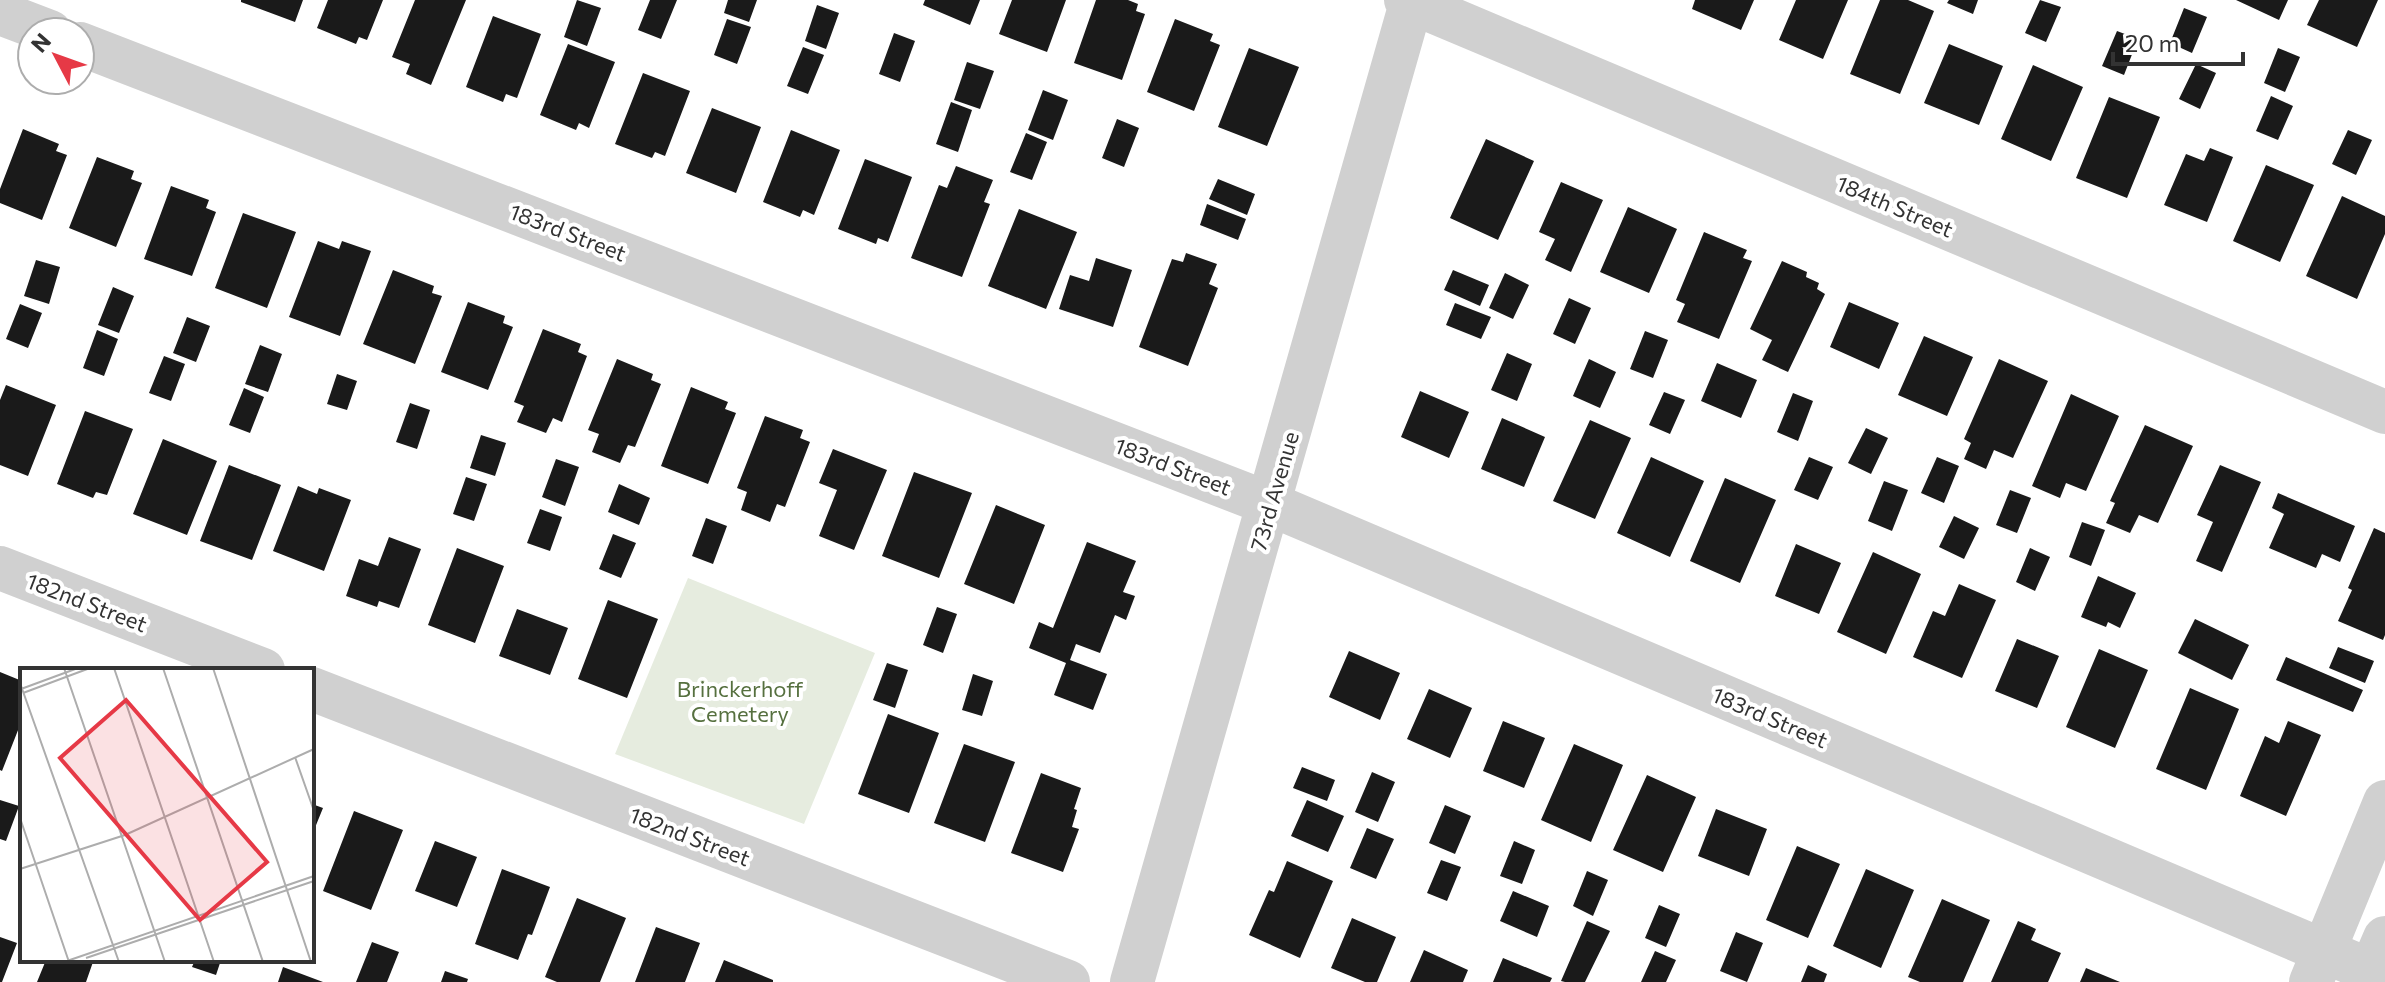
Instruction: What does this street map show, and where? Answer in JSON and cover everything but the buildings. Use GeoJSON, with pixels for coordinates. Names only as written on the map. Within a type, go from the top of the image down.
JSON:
{"type":"FeatureCollection","features":[{"type":"Feature","properties":{"kind":"street","name":"184th Street"},"geometry":{"type":"LineString","coordinates":[[1410,1],[2385,412]]}},
{"type":"Feature","properties":{"kind":"street","name":"73rd Avenue"},"geometry":{"type":"LineString","coordinates":[[1132,982],[1270,504],[1410,1]]}},
{"type":"Feature","properties":{"kind":"street","name":"183rd Street"},"geometry":{"type":"LineString","coordinates":[[96,50],[1270,504],[2318,967],[2377,967]]}},
{"type":"Feature","properties":{"kind":"street","name":"182nd Street"},"geometry":{"type":"LineString","coordinates":[[0,568],[258,668]]}},
{"type":"Feature","properties":{"kind":"street","name":"182nd Street"},"geometry":{"type":"LineString","coordinates":[[314,690],[1068,982]]}},
{"type":"Feature","properties":{"kind":"street"},"geometry":{"type":"LineString","coordinates":[[2318,967],[2385,802]]}},
{"type":"Feature","properties":{"kind":"green space","name":"Brinckerhoff Cemetery"},"geometry":{"type":"Polygon","coordinates":[[[688,578],[875,653],[804,824],[615,754],[688,578]]]}}]}
